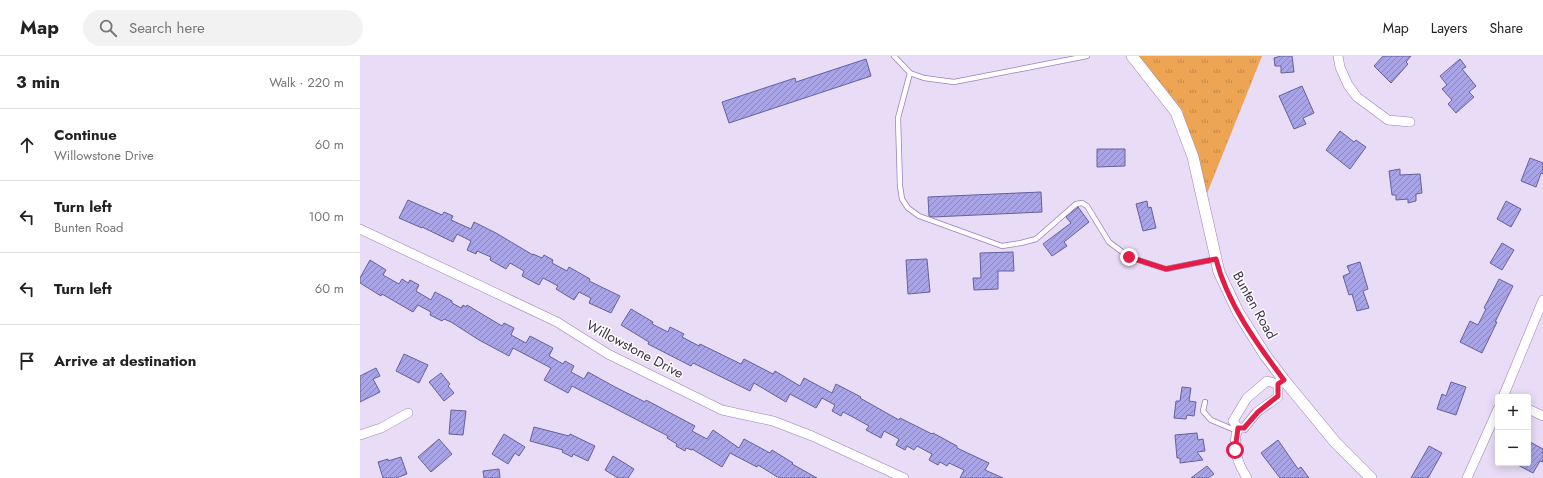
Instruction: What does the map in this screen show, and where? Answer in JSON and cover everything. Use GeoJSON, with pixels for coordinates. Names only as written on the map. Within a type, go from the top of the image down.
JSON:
{"type":"FeatureCollection","features":[{"type":"Feature","properties":{"kind":"street","name":"Bunten Road"},"geometry":{"type":"LineString","coordinates":[[1132,56],[1176,112],[1193,157],[1219,272],[1238,312],[1281,382],[1335,442],[1371,478]]}},
{"type":"Feature","properties":{"kind":"street"},"geometry":{"type":"LineString","coordinates":[[1338,56],[1342,73],[1348,85],[1357,96],[1388,120],[1410,122]]}},
{"type":"Feature","properties":{"kind":"street","name":"Willowstone Drive"},"geometry":{"type":"LineString","coordinates":[[360,229],[557,322],[608,354],[722,410],[773,422],[812,436],[904,478]]}},
{"type":"Feature","properties":{"kind":"street"},"geometry":{"type":"LineString","coordinates":[[1504,394],[1543,300]]}},
{"type":"Feature","properties":{"kind":"street"},"geometry":{"type":"LineString","coordinates":[[1238,430],[1244,428],[1254,415],[1278,396],[1281,382],[1267,381],[1247,398],[1233,421],[1238,430],[1235,450],[1241,469],[1247,478]]}},
{"type":"Feature","properties":{"kind":"street"},"geometry":{"type":"LineString","coordinates":[[1242,406],[1254,415]]}},
{"type":"Feature","properties":{"kind":"street"},"geometry":{"type":"LineString","coordinates":[[1531,410],[1543,416]]}},
{"type":"Feature","properties":{"kind":"street"},"geometry":{"type":"LineString","coordinates":[[360,435],[381,428],[408,413]]}},
{"type":"Feature","properties":{"kind":"street"},"geometry":{"type":"LineString","coordinates":[[1467,478],[1495,416]]}},
{"type":"Feature","properties":{"kind":"lane"},"geometry":{"type":"LineString","coordinates":[[894,56],[910,73],[924,78],[954,82],[1086,56]]}},
{"type":"Feature","properties":{"kind":"lane"},"geometry":{"type":"LineString","coordinates":[[910,73],[898,118],[900,186],[902,199],[908,208],[919,216],[1002,246],[1021,244],[1036,239],[1076,204],[1082,203],[1087,206],[1092,213],[1102,233],[1109,242],[1129,257],[1166,269],[1216,259]]}},
{"type":"Feature","properties":{"kind":"lane"},"geometry":{"type":"LineString","coordinates":[[1205,402],[1203,411],[1210,420],[1238,430]]}},
{"type":"Feature","properties":{"kind":"green space"},"geometry":{"type":"Polygon","coordinates":[[[1128,56],[1262,56],[1206,196],[1182,110],[1128,56]]]}},
{"type":"Feature","properties":{"kind":"building"},"geometry":{"type":"Polygon","coordinates":[[[1281,56],[1292,56],[1294,72],[1281,73],[1281,66],[1275,66],[1274,58],[1281,56]]]}},
{"type":"Feature","properties":{"kind":"building"},"geometry":{"type":"Polygon","coordinates":[[[1383,56],[1411,56],[1406,62],[1408,64],[1391,83],[1374,66],[1383,56]]]}},
{"type":"Feature","properties":{"kind":"building"},"geometry":{"type":"Polygon","coordinates":[[[866,59],[871,76],[729,123],[722,102],[795,78],[796,82],[866,59]]]}},
{"type":"Feature","properties":{"kind":"building"},"geometry":{"type":"Polygon","coordinates":[[[1460,59],[1466,67],[1462,69],[1476,86],[1469,92],[1474,97],[1456,113],[1448,104],[1452,100],[1442,89],[1447,85],[1440,76],[1460,59]]]}},
{"type":"Feature","properties":{"kind":"building"},"geometry":{"type":"Polygon","coordinates":[[[1302,86],[1314,113],[1303,118],[1306,124],[1294,129],[1279,96],[1302,86]]]}},
{"type":"Feature","properties":{"kind":"building"},"geometry":{"type":"Polygon","coordinates":[[[1340,131],[1354,142],[1356,140],[1366,147],[1350,169],[1326,150],[1340,131]]]}},
{"type":"Feature","properties":{"kind":"building"},"geometry":{"type":"Polygon","coordinates":[[[1097,149],[1125,149],[1125,166],[1097,167],[1097,149]]]}},
{"type":"Feature","properties":{"kind":"building"},"geometry":{"type":"Polygon","coordinates":[[[1530,158],[1543,163],[1543,174],[1541,173],[1536,187],[1521,181],[1530,158]]]}},
{"type":"Feature","properties":{"kind":"building"},"geometry":{"type":"Polygon","coordinates":[[[1400,169],[1400,175],[1420,174],[1422,193],[1416,194],[1416,201],[1408,203],[1408,199],[1396,200],[1396,195],[1392,195],[1389,171],[1400,169]]]}},
{"type":"Feature","properties":{"kind":"building"},"geometry":{"type":"Polygon","coordinates":[[[1041,192],[1042,212],[929,216],[928,197],[1041,192]]]}},
{"type":"Feature","properties":{"kind":"building"},"geometry":{"type":"Polygon","coordinates":[[[408,200],[442,215],[444,212],[453,216],[451,220],[471,229],[474,222],[533,255],[542,258],[544,255],[553,260],[552,263],[567,271],[569,267],[590,279],[589,281],[620,296],[611,313],[589,303],[591,298],[579,292],[574,300],[556,289],[558,286],[543,278],[539,285],[522,276],[524,271],[510,263],[506,269],[490,260],[491,257],[477,251],[476,254],[467,250],[471,241],[457,234],[453,242],[399,218],[408,200]]]}},
{"type":"Feature","properties":{"kind":"building"},"geometry":{"type":"Polygon","coordinates":[[[1147,201],[1148,208],[1151,207],[1156,228],[1143,231],[1136,204],[1147,201]]]}},
{"type":"Feature","properties":{"kind":"building"},"geometry":{"type":"Polygon","coordinates":[[[1506,201],[1521,209],[1511,227],[1497,219],[1506,201]]]}},
{"type":"Feature","properties":{"kind":"building"},"geometry":{"type":"Polygon","coordinates":[[[1078,207],[1089,222],[1064,242],[1067,246],[1052,256],[1043,244],[1071,223],[1066,217],[1078,207]]]}},
{"type":"Feature","properties":{"kind":"building"},"geometry":{"type":"Polygon","coordinates":[[[1502,243],[1514,250],[1502,270],[1490,263],[1502,243]]]}},
{"type":"Feature","properties":{"kind":"building"},"geometry":{"type":"Polygon","coordinates":[[[1013,252],[1014,271],[998,271],[998,289],[974,290],[973,278],[981,278],[980,253],[1013,252]]]}},
{"type":"Feature","properties":{"kind":"building"},"geometry":{"type":"Polygon","coordinates":[[[927,259],[930,292],[908,294],[906,260],[927,259]]]}},
{"type":"Feature","properties":{"kind":"building"},"geometry":{"type":"Polygon","coordinates":[[[370,260],[386,270],[383,275],[399,284],[402,279],[408,283],[410,280],[419,285],[416,291],[431,300],[435,292],[452,301],[452,303],[461,308],[463,305],[466,307],[467,305],[502,326],[504,323],[514,328],[511,335],[526,343],[530,336],[553,348],[549,356],[563,364],[565,361],[574,366],[571,372],[584,379],[588,372],[645,402],[646,400],[695,426],[692,431],[707,439],[713,430],[739,448],[744,439],[770,453],[772,450],[793,463],[792,464],[817,478],[779,478],[758,465],[757,467],[730,453],[722,467],[692,449],[686,448],[685,451],[676,446],[677,444],[667,438],[668,436],[572,386],[568,393],[544,380],[551,368],[513,348],[509,356],[479,340],[451,322],[444,319],[442,321],[430,315],[431,312],[418,305],[413,312],[382,294],[381,296],[360,283],[360,278],[370,260]]]}},
{"type":"Feature","properties":{"kind":"building"},"geometry":{"type":"Polygon","coordinates":[[[1360,262],[1368,289],[1363,291],[1369,308],[1357,311],[1352,294],[1349,295],[1343,276],[1350,273],[1347,266],[1360,262]]]}},
{"type":"Feature","properties":{"kind":"building"},"geometry":{"type":"Polygon","coordinates":[[[1499,279],[1513,286],[1495,322],[1497,322],[1482,353],[1460,342],[1470,321],[1478,325],[1486,309],[1484,308],[1499,279]]]}},
{"type":"Feature","properties":{"kind":"building"},"geometry":{"type":"Polygon","coordinates":[[[631,309],[653,322],[652,324],[668,332],[670,327],[684,334],[682,337],[699,346],[700,344],[741,364],[744,359],[773,374],[775,371],[800,386],[804,378],[832,393],[836,384],[899,420],[900,418],[932,434],[933,433],[957,446],[957,448],[989,463],[985,470],[1003,478],[960,478],[964,470],[949,463],[947,466],[940,462],[938,465],[929,460],[932,454],[917,446],[914,450],[907,446],[905,450],[896,445],[899,439],[884,431],[881,438],[866,430],[869,426],[851,416],[843,412],[841,416],[832,411],[835,405],[822,398],[816,408],[790,394],[786,402],[754,383],[750,391],[693,363],[691,366],[648,344],[649,342],[621,325],[631,309]]]}},
{"type":"Feature","properties":{"kind":"building"},"geometry":{"type":"Polygon","coordinates":[[[404,354],[428,365],[419,383],[396,371],[404,354]]]}},
{"type":"Feature","properties":{"kind":"building"},"geometry":{"type":"Polygon","coordinates":[[[376,368],[380,376],[373,379],[380,392],[360,402],[360,376],[376,368]]]}},
{"type":"Feature","properties":{"kind":"building"},"geometry":{"type":"Polygon","coordinates":[[[441,373],[450,384],[448,386],[454,393],[444,401],[429,382],[441,373]]]}},
{"type":"Feature","properties":{"kind":"building"},"geometry":{"type":"Polygon","coordinates":[[[1451,382],[1466,387],[1456,415],[1437,409],[1442,394],[1446,396],[1451,382]]]}},
{"type":"Feature","properties":{"kind":"building"},"geometry":{"type":"Polygon","coordinates":[[[1182,387],[1191,388],[1189,401],[1196,402],[1194,416],[1187,415],[1186,419],[1174,418],[1176,401],[1180,401],[1182,387]]]}},
{"type":"Feature","properties":{"kind":"building"},"geometry":{"type":"Polygon","coordinates":[[[451,410],[466,411],[463,435],[449,434],[451,410]]]}},
{"type":"Feature","properties":{"kind":"building"},"geometry":{"type":"Polygon","coordinates":[[[534,427],[569,436],[570,434],[595,446],[588,461],[573,454],[572,457],[562,452],[563,450],[530,441],[534,427]]]}},
{"type":"Feature","properties":{"kind":"building"},"geometry":{"type":"Polygon","coordinates":[[[1197,433],[1198,440],[1203,439],[1205,451],[1197,452],[1203,460],[1180,463],[1180,458],[1177,458],[1175,435],[1197,433]]]}},
{"type":"Feature","properties":{"kind":"building"},"geometry":{"type":"Polygon","coordinates":[[[504,434],[525,447],[519,456],[515,453],[508,464],[492,454],[504,434]]]}},
{"type":"Feature","properties":{"kind":"building"},"geometry":{"type":"Polygon","coordinates":[[[439,439],[452,454],[431,472],[418,457],[439,439]]]}},
{"type":"Feature","properties":{"kind":"building"},"geometry":{"type":"Polygon","coordinates":[[[1278,440],[1298,469],[1301,467],[1309,478],[1280,478],[1261,453],[1278,440]]]}},
{"type":"Feature","properties":{"kind":"building"},"geometry":{"type":"Polygon","coordinates":[[[1531,443],[1543,449],[1543,462],[1540,461],[1533,473],[1520,466],[1531,466],[1531,443]]]}},
{"type":"Feature","properties":{"kind":"building"},"geometry":{"type":"Polygon","coordinates":[[[1429,446],[1442,453],[1428,478],[1411,478],[1429,446]]]}},
{"type":"Feature","properties":{"kind":"building"},"geometry":{"type":"Polygon","coordinates":[[[613,456],[634,469],[628,478],[618,478],[605,470],[613,456]]]}},
{"type":"Feature","properties":{"kind":"building"},"geometry":{"type":"Polygon","coordinates":[[[401,457],[407,474],[396,478],[383,478],[378,462],[401,457]]]}},
{"type":"Feature","properties":{"kind":"building"},"geometry":{"type":"Polygon","coordinates":[[[1207,466],[1214,474],[1208,478],[1191,478],[1207,466]]]}},
{"type":"Feature","properties":{"kind":"building"},"geometry":{"type":"Polygon","coordinates":[[[499,469],[500,478],[484,478],[483,471],[499,469]]]}},
{"type":"Feature","properties":{"kind":"route"},"geometry":{"type":"LineString","coordinates":[[1129,257],[1166,269],[1216,259],[1219,272],[1238,312],[1265,355],[1284,380],[1278,384],[1278,396],[1250,419],[1244,428],[1238,428],[1235,450]]}}]}
